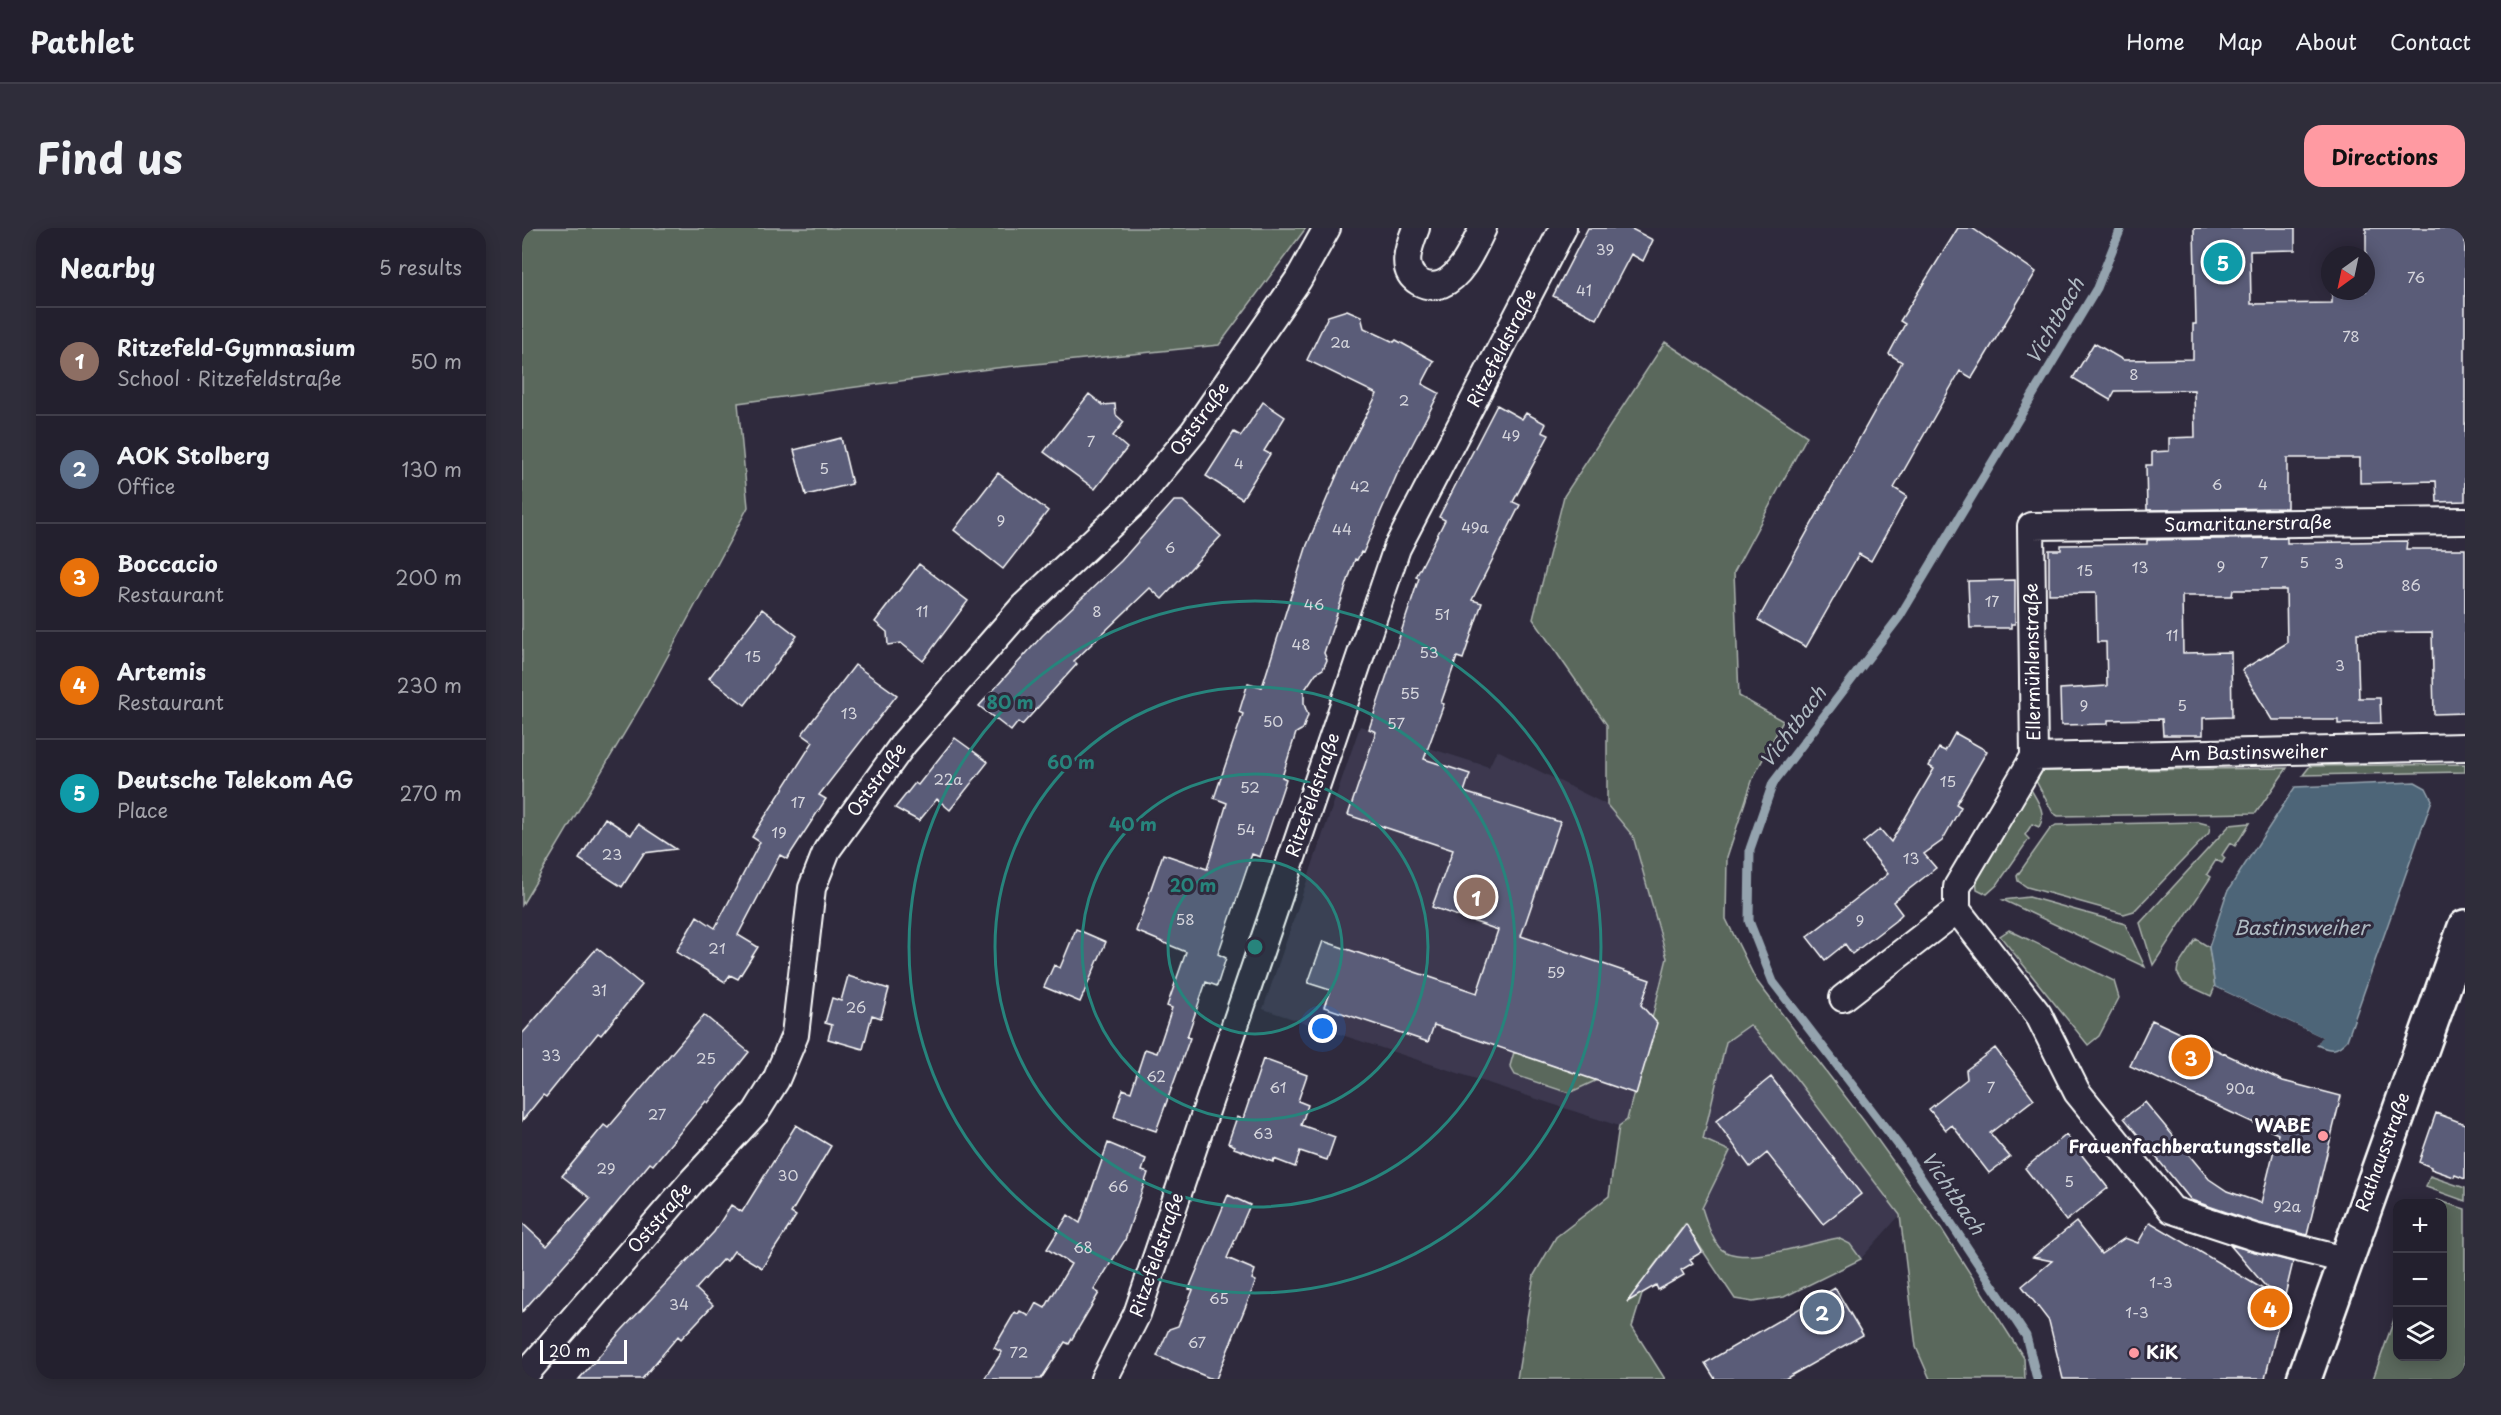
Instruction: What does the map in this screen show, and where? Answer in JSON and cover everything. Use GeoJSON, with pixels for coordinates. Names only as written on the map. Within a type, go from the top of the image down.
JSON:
{"type":"FeatureCollection","features":[{"type":"Feature","properties":{"kind":"street","name":"Oststraße"},"geometry":{"type":"LineString","coordinates":[[522,1378],[693,1180],[756,1112],[776,1080],[795,1035],[812,888],[827,850],[904,744],[1015,615],[1136,501],[1194,431],[1298,280],[1327,228]]}},
{"type":"Feature","properties":{"kind":"street"},"geometry":{"type":"LineString","coordinates":[[1416,228],[1408,251],[1407,266],[1411,277],[1426,286],[1442,284],[1457,272],[1483,228]]}},
{"type":"Feature","properties":{"kind":"street","name":"Ritzefeldstraße"},"geometry":{"type":"LineString","coordinates":[[1104,1379],[1137,1314],[1397,548],[1563,228]]}},
{"type":"Feature","properties":{"kind":"street","name":"Samaritanerstraße"},"geometry":{"type":"LineString","coordinates":[[2031,526],[2465,521]]}},
{"type":"Feature","properties":{"kind":"street","name":"Ellermühlenstraße"},"geometry":{"type":"LineString","coordinates":[[1957,910],[1957,887],[2034,757],[2031,526]]}},
{"type":"Feature","properties":{"kind":"street","name":"Am Bastinsweiher"},"geometry":{"type":"LineString","coordinates":[[2034,757],[2465,747]]}},
{"type":"Feature","properties":{"kind":"street"},"geometry":{"type":"LineString","coordinates":[[1843,998],[1957,910],[2038,1014],[2077,1092],[2172,1210],[2254,1237],[2345,1260]]}},
{"type":"Feature","properties":{"kind":"street","name":"Rathausstraße"},"geometry":{"type":"LineString","coordinates":[[2304,1379],[2465,927]]}},
{"type":"Feature","properties":{"kind":"shaded area"},"geometry":{"type":"Polygon","coordinates":[[[1360,726],[1489,767],[1497,750],[1607,805],[1633,836],[1668,958],[1627,1120],[1619,1126],[1263,1009],[1360,726]]]}},
{"type":"Feature","properties":{"kind":"shaded area"},"geometry":{"type":"Polygon","coordinates":[[[1751,1025],[1795,1077],[1900,1215],[1858,1262],[1784,1297],[1753,1302],[1735,1299],[1702,1252],[1700,1152],[1726,1042],[1751,1025]]]}},
{"type":"Feature","properties":{"kind":"green space"},"geometry":{"type":"Polygon","coordinates":[[[522,228],[1306,228],[1219,345],[996,368],[738,403],[748,507],[643,702],[522,905],[522,228]]]}},
{"type":"Feature","properties":{"kind":"green space"},"geometry":{"type":"Polygon","coordinates":[[[1665,342],[1807,436],[1734,572],[1739,696],[1783,721],[1753,778],[1727,857],[1726,919],[1756,980],[1864,1121],[1941,1228],[2024,1358],[2025,1379],[1930,1379],[1916,1347],[1900,1215],[1795,1077],[1750,1025],[1726,1042],[1703,1139],[1730,1151],[1702,1208],[1711,1234],[1719,1247],[1728,1253],[1742,1255],[1776,1252],[1838,1238],[1850,1244],[1861,1259],[1784,1297],[1753,1302],[1735,1299],[1685,1224],[1649,1272],[1632,1327],[1665,1379],[1517,1379],[1534,1275],[1556,1237],[1609,1196],[1619,1126],[1627,1120],[1667,958],[1633,836],[1607,805],[1607,725],[1533,619],[1564,496],[1665,342]]]}},
{"type":"Feature","properties":{"kind":"green space"},"geometry":{"type":"Polygon","coordinates":[[[2465,764],[2465,772],[2303,775],[2310,766],[2465,764]]]}},
{"type":"Feature","properties":{"kind":"green space"},"geometry":{"type":"Polygon","coordinates":[[[2287,768],[2256,813],[2058,816],[2053,813],[2035,779],[2039,771],[2287,768]]]}},
{"type":"Feature","properties":{"kind":"green space"},"geometry":{"type":"Polygon","coordinates":[[[2029,786],[2042,811],[2041,822],[2039,827],[2032,824],[2025,835],[2029,839],[1997,885],[1987,894],[1977,889],[1976,873],[2029,786]]]}},
{"type":"Feature","properties":{"kind":"green space"},"geometry":{"type":"Polygon","coordinates":[[[2198,822],[2210,825],[2209,833],[2134,911],[2124,914],[2027,887],[2018,881],[2017,876],[2050,829],[2056,825],[2198,822]]]}},
{"type":"Feature","properties":{"kind":"green space"},"geometry":{"type":"Polygon","coordinates":[[[2250,823],[2235,846],[2230,843],[2222,855],[2225,858],[2222,863],[2216,860],[2207,874],[2211,877],[2153,965],[2140,923],[2230,825],[2250,823]]]}},
{"type":"Feature","properties":{"kind":"green space"},"geometry":{"type":"Polygon","coordinates":[[[2029,897],[2125,924],[2145,967],[2003,900],[2029,897]]]}},
{"type":"Feature","properties":{"kind":"green space"},"geometry":{"type":"Polygon","coordinates":[[[2009,930],[2114,981],[2119,998],[2099,1036],[2088,1045],[2000,936],[2009,930]]]}},
{"type":"Feature","properties":{"kind":"green space"},"geometry":{"type":"Polygon","coordinates":[[[2196,939],[2209,947],[2215,987],[2211,996],[2183,983],[2177,972],[2178,966],[2196,939]]]}},
{"type":"Feature","properties":{"kind":"green space"},"geometry":{"type":"Polygon","coordinates":[[[1514,1052],[1597,1080],[1569,1093],[1515,1075],[1510,1066],[1514,1052]]]}},
{"type":"Feature","properties":{"kind":"green space"},"geometry":{"type":"Polygon","coordinates":[[[2430,1176],[2465,1188],[2465,1201],[2426,1187],[2430,1176]]]}},
{"type":"Feature","properties":{"kind":"green space"},"geometry":{"type":"Polygon","coordinates":[[[2447,1203],[2465,1209],[2465,1379],[2373,1379],[2393,1322],[2393,1361],[2447,1361],[2447,1203]]]}},
{"type":"Feature","properties":{"kind":"water","name":"Bastinsweiher"},"geometry":{"type":"Polygon","coordinates":[[[2415,782],[2426,788],[2432,800],[2347,1040],[2340,1047],[2330,1049],[2317,1045],[2321,1037],[2215,987],[2209,947],[2227,892],[2295,787],[2415,782]]]}},
{"type":"Feature","properties":{"kind":"pier"},"geometry":{"type":"Polygon","coordinates":[[[2215,987],[2322,1037],[2317,1045],[2314,1044],[2318,1038],[2214,989],[2215,987]]]}},
{"type":"Feature","properties":{"kind":"building"},"geometry":{"type":"Polygon","coordinates":[[[1588,228],[1630,228],[1653,240],[1643,261],[1631,254],[1597,319],[1553,296],[1588,228]]]}},
{"type":"Feature","properties":{"kind":"building"},"geometry":{"type":"Polygon","coordinates":[[[1958,228],[1972,228],[2036,272],[1972,378],[1960,371],[1894,488],[1907,496],[1871,561],[1859,554],[1806,647],[1758,620],[1902,362],[1889,354],[1905,324],[1900,321],[1958,228]]]}},
{"type":"Feature","properties":{"kind":"building"},"geometry":{"type":"Polygon","coordinates":[[[2194,228],[2295,228],[2295,250],[2250,251],[2251,304],[2375,300],[2375,246],[2366,246],[2366,228],[2465,228],[2465,501],[2437,502],[2436,481],[2360,483],[2360,458],[2287,458],[2287,508],[2147,510],[2146,465],[2152,465],[2152,452],[2169,451],[2169,438],[2195,437],[2194,390],[2115,391],[2110,400],[2073,378],[2094,343],[2123,360],[2193,359],[2193,324],[2196,324],[2194,228]]]}},
{"type":"Feature","properties":{"kind":"building"},"geometry":{"type":"Polygon","coordinates":[[[1347,310],[1361,316],[1364,328],[1394,342],[1396,340],[1434,361],[1422,384],[1439,393],[1398,472],[1363,553],[1361,552],[1357,560],[1355,559],[1324,653],[1327,660],[1323,669],[1316,673],[1304,691],[1304,704],[1308,715],[1303,729],[1296,733],[1282,777],[1286,779],[1260,857],[1252,854],[1218,954],[1226,958],[1217,986],[1206,982],[1187,1037],[1190,1038],[1156,1131],[1114,1117],[1123,1089],[1131,1092],[1145,1049],[1157,1053],[1172,1008],[1167,1006],[1186,952],[1136,931],[1163,854],[1207,869],[1227,803],[1214,798],[1243,714],[1239,712],[1248,683],[1262,687],[1307,545],[1346,454],[1377,394],[1307,360],[1328,316],[1347,310]]]}},
{"type":"Feature","properties":{"kind":"building"},"geometry":{"type":"Polygon","coordinates":[[[1089,394],[1103,405],[1115,404],[1116,415],[1124,422],[1113,436],[1127,448],[1095,489],[1044,452],[1089,394]]]}},
{"type":"Feature","properties":{"kind":"building"},"geometry":{"type":"Polygon","coordinates":[[[1263,402],[1285,417],[1264,451],[1270,454],[1242,499],[1206,476],[1234,432],[1241,436],[1263,402]]]}},
{"type":"Feature","properties":{"kind":"building"},"geometry":{"type":"Polygon","coordinates":[[[1497,405],[1522,419],[1526,413],[1546,424],[1542,432],[1549,435],[1513,502],[1520,505],[1472,600],[1482,603],[1463,659],[1457,657],[1441,703],[1444,704],[1424,759],[1470,774],[1464,792],[1560,822],[1521,936],[1650,980],[1641,1005],[1657,1023],[1636,1094],[1434,1025],[1428,1042],[1324,1007],[1330,990],[1308,983],[1323,941],[1477,993],[1498,930],[1432,907],[1453,850],[1348,815],[1376,732],[1369,729],[1419,578],[1416,577],[1445,520],[1439,517],[1497,405]]]}},
{"type":"Feature","properties":{"kind":"building"},"geometry":{"type":"Polygon","coordinates":[[[841,438],[852,484],[806,495],[794,450],[841,438]]]}},
{"type":"Feature","properties":{"kind":"building"},"geometry":{"type":"Polygon","coordinates":[[[998,473],[1048,511],[1003,569],[954,530],[998,473]]]}},
{"type":"Feature","properties":{"kind":"building"},"geometry":{"type":"Polygon","coordinates":[[[1174,501],[1183,501],[1221,536],[1162,599],[1150,588],[1074,661],[1077,664],[1022,725],[1018,722],[1011,731],[979,706],[1042,636],[1121,561],[1174,501]]]}},
{"type":"Feature","properties":{"kind":"building"},"geometry":{"type":"Polygon","coordinates":[[[2287,538],[2287,543],[2407,541],[2406,549],[2465,549],[2465,713],[2434,714],[2432,632],[2357,633],[2359,698],[2380,698],[2381,723],[2338,724],[2338,720],[2272,720],[2242,670],[2287,643],[2286,590],[2233,590],[2232,596],[2182,596],[2183,653],[2231,652],[2232,717],[2203,718],[2203,735],[2163,735],[2162,719],[2108,720],[2108,724],[2061,725],[2060,689],[2107,686],[2106,642],[2097,642],[2096,593],[2049,594],[2049,550],[2061,550],[2061,545],[2147,544],[2147,540],[2287,538]]]}},
{"type":"Feature","properties":{"kind":"building"},"geometry":{"type":"Polygon","coordinates":[[[919,564],[968,601],[923,661],[901,643],[888,645],[887,632],[875,622],[919,564]]]}},
{"type":"Feature","properties":{"kind":"building"},"geometry":{"type":"Polygon","coordinates":[[[2015,580],[2015,624],[2011,624],[2011,628],[1970,628],[1968,581],[2015,580]]]}},
{"type":"Feature","properties":{"kind":"building"},"geometry":{"type":"Polygon","coordinates":[[[762,609],[797,636],[745,705],[709,678],[762,609]]]}},
{"type":"Feature","properties":{"kind":"building"},"geometry":{"type":"Polygon","coordinates":[[[855,665],[897,695],[819,795],[826,799],[787,859],[780,855],[738,935],[758,947],[738,979],[730,975],[725,982],[676,952],[697,916],[715,928],[760,842],[752,837],[813,742],[802,734],[855,665]]]}},
{"type":"Feature","properties":{"kind":"building"},"geometry":{"type":"Polygon","coordinates":[[[1955,733],[1987,751],[1956,804],[1961,807],[1942,841],[1924,854],[1936,868],[1893,902],[1902,914],[1895,921],[1852,954],[1845,944],[1825,960],[1807,937],[1888,874],[1863,843],[1880,829],[1891,842],[1934,769],[1929,766],[1939,748],[1945,751],[1955,733]]]}},
{"type":"Feature","properties":{"kind":"building"},"geometry":{"type":"Polygon","coordinates":[[[955,738],[988,762],[950,810],[937,799],[919,821],[895,808],[915,783],[918,785],[955,738]]]}},
{"type":"Feature","properties":{"kind":"building"},"geometry":{"type":"Polygon","coordinates":[[[605,818],[631,835],[638,824],[676,849],[644,853],[622,887],[579,859],[605,818]]]}},
{"type":"Feature","properties":{"kind":"building"},"geometry":{"type":"Polygon","coordinates":[[[1076,929],[1106,942],[1080,1002],[1044,987],[1054,965],[1060,968],[1076,929]]]}},
{"type":"Feature","properties":{"kind":"building"},"geometry":{"type":"Polygon","coordinates":[[[597,948],[642,985],[601,1035],[598,1033],[546,1097],[543,1095],[522,1121],[522,1034],[597,948]]]}},
{"type":"Feature","properties":{"kind":"building"},"geometry":{"type":"Polygon","coordinates":[[[848,976],[889,989],[881,1018],[872,1015],[863,1049],[828,1039],[832,1025],[825,1023],[832,998],[841,1001],[848,976]]]}},
{"type":"Feature","properties":{"kind":"building"},"geometry":{"type":"Polygon","coordinates":[[[704,1015],[749,1052],[708,1103],[706,1101],[653,1165],[650,1163],[594,1231],[522,1312],[522,1223],[547,1246],[590,1198],[562,1176],[604,1125],[608,1128],[704,1015]]]}},
{"type":"Feature","properties":{"kind":"building"},"geometry":{"type":"Polygon","coordinates":[[[2152,1020],[2283,1081],[2341,1096],[2307,1235],[2258,1223],[2191,1200],[2124,1118],[2145,1102],[2209,1179],[2227,1191],[2261,1203],[2278,1134],[2130,1066],[2152,1020]]]}},
{"type":"Feature","properties":{"kind":"building"},"geometry":{"type":"Polygon","coordinates":[[[1995,1048],[2034,1099],[1990,1133],[2010,1157],[1989,1173],[1952,1125],[1946,1130],[1929,1109],[1967,1079],[1966,1070],[1995,1048]]]}},
{"type":"Feature","properties":{"kind":"building"},"geometry":{"type":"Polygon","coordinates":[[[1263,1059],[1307,1075],[1298,1101],[1308,1105],[1301,1125],[1335,1137],[1327,1160],[1300,1151],[1295,1167],[1274,1159],[1273,1162],[1234,1148],[1235,1146],[1228,1143],[1237,1117],[1243,1119],[1263,1059]]]}},
{"type":"Feature","properties":{"kind":"building"},"geometry":{"type":"Polygon","coordinates":[[[1771,1077],[1861,1194],[1823,1224],[1767,1153],[1750,1167],[1716,1121],[1771,1077]]]}},
{"type":"Feature","properties":{"kind":"building"},"geometry":{"type":"Polygon","coordinates":[[[2436,1113],[2465,1124],[2465,1179],[2431,1169],[2419,1162],[2436,1113]]]}},
{"type":"Feature","properties":{"kind":"building"},"geometry":{"type":"Polygon","coordinates":[[[796,1125],[831,1146],[791,1213],[796,1216],[762,1268],[734,1251],[727,1261],[723,1259],[696,1289],[713,1305],[681,1339],[678,1336],[642,1379],[579,1379],[714,1232],[731,1205],[742,1212],[796,1125]]]}},
{"type":"Feature","properties":{"kind":"building"},"geometry":{"type":"Polygon","coordinates":[[[2066,1135],[2108,1188],[2066,1221],[2025,1168],[2066,1135]]]}},
{"type":"Feature","properties":{"kind":"building"},"geometry":{"type":"Polygon","coordinates":[[[1108,1143],[1146,1159],[1142,1171],[1148,1173],[1125,1240],[1094,1290],[1099,1293],[1069,1344],[1065,1342],[1041,1379],[984,1379],[1002,1352],[994,1348],[1015,1312],[1018,1314],[1020,1311],[1029,1316],[1036,1303],[1045,1308],[1071,1264],[1047,1249],[1068,1215],[1080,1223],[1108,1143]]]}},
{"type":"Feature","properties":{"kind":"building"},"geometry":{"type":"Polygon","coordinates":[[[1228,1195],[1250,1205],[1227,1258],[1255,1270],[1252,1279],[1256,1281],[1216,1379],[1212,1379],[1157,1356],[1169,1329],[1178,1326],[1193,1290],[1189,1289],[1228,1195]]]}},
{"type":"Feature","properties":{"kind":"building"},"geometry":{"type":"Polygon","coordinates":[[[2076,1222],[2101,1254],[2125,1238],[2138,1243],[2150,1222],[2273,1295],[2230,1245],[2293,1262],[2265,1379],[2063,1379],[2049,1321],[2022,1286],[2052,1261],[2033,1257],[2076,1222]]]}},
{"type":"Feature","properties":{"kind":"building"},"geometry":{"type":"Polygon","coordinates":[[[1686,1224],[1702,1252],[1690,1259],[1693,1263],[1681,1270],[1684,1275],[1658,1290],[1656,1285],[1627,1302],[1686,1224]]]}},
{"type":"Feature","properties":{"kind":"building"},"geometry":{"type":"Polygon","coordinates":[[[1835,1288],[1863,1335],[1785,1379],[1715,1379],[1705,1363],[1835,1288]]]}},
{"type":"Feature","properties":{"kind":"waterway","name":"Vichtbach"},"geometry":{"type":"LineString","coordinates":[[2037,1379],[2026,1336],[1903,1151],[1773,982],[1749,921],[1750,849],[1773,783],[1900,616],[2097,288],[2121,228]]}},
{"type":"Feature","properties":{"kind":"place","name":"Deutsche Telekom AG"},"geometry":{"type":"Point","coordinates":[2223,262]}},
{"type":"Feature","properties":{"kind":"place","name":"Ritzefeld-Gymnasium"},"geometry":{"type":"Point","coordinates":[1476,897]}},
{"type":"Feature","properties":{"kind":"place","name":"Boccacio"},"geometry":{"type":"Point","coordinates":[2191,1057]}},
{"type":"Feature","properties":{"kind":"place","name":"WABE Frauenfachberatungsstelle"},"geometry":{"type":"Point","coordinates":[2323,1136]}},
{"type":"Feature","properties":{"kind":"place","name":"Artemis"},"geometry":{"type":"Point","coordinates":[2270,1308]}},
{"type":"Feature","properties":{"kind":"place","name":"AOK Stolberg"},"geometry":{"type":"Point","coordinates":[1822,1312]}},
{"type":"Feature","properties":{"kind":"place","name":"KiK"},"geometry":{"type":"Point","coordinates":[2134,1353]}}]}
